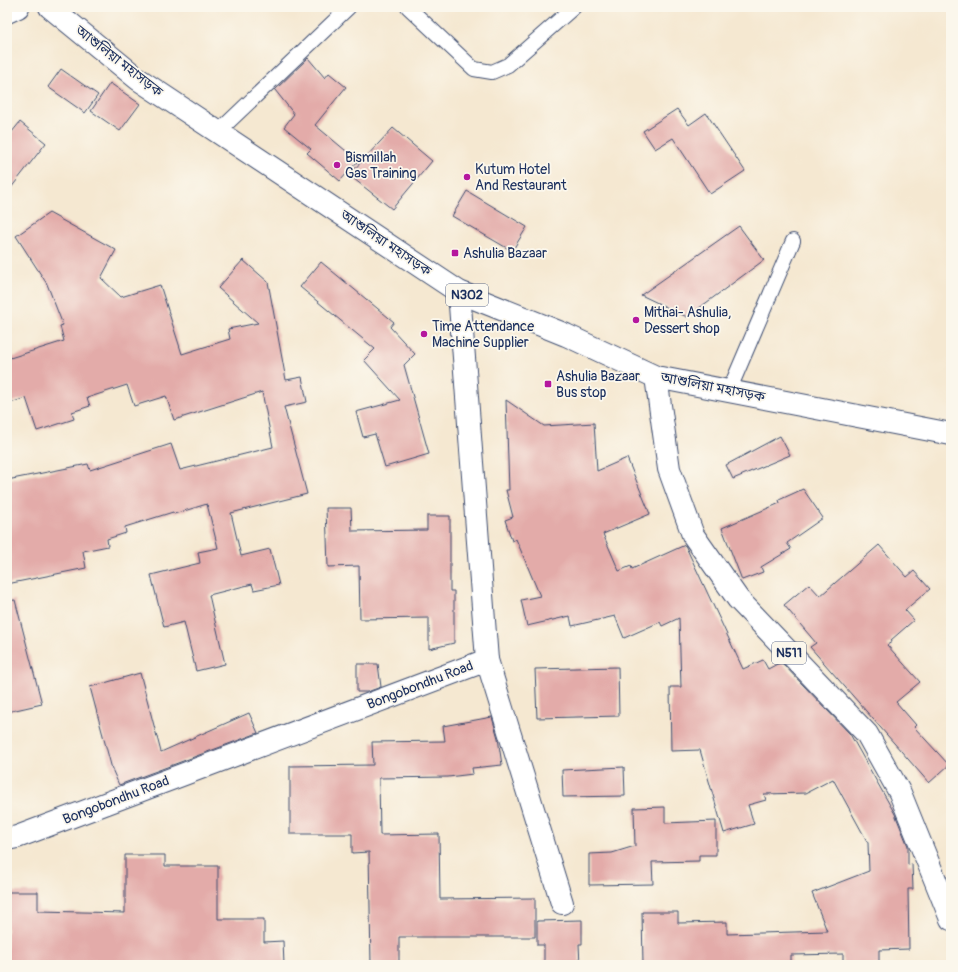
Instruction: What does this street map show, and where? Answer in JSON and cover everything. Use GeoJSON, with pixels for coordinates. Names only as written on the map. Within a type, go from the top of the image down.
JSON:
{"type":"FeatureCollection","features":[{"type":"Feature","properties":{"kind":"main road"},"geometry":{"type":"LineString","coordinates":[[7,12],[18,7]]}},
{"type":"Feature","properties":{"kind":"main road","name":"আশুলিয়া মহাসড়ক"},"geometry":{"type":"LineString","coordinates":[[50,7],[138,79],[460,292],[566,335],[656,377],[951,434]]}},
{"type":"Feature","properties":{"kind":"main road","name":"Bongobondhu Road"},"geometry":{"type":"LineString","coordinates":[[7,839],[17,837],[486,660],[460,292]]}},
{"type":"Feature","properties":{"kind":"main road","name":"N511"},"geometry":{"type":"LineString","coordinates":[[656,377],[669,470],[693,535],[738,599],[867,734],[900,793],[951,919]]}},
{"type":"Feature","properties":{"kind":"main road"},"geometry":{"type":"LineString","coordinates":[[486,660],[562,903]]}},
{"type":"Feature","properties":{"kind":"lane"},"geometry":{"type":"LineString","coordinates":[[218,132],[349,7]]}},
{"type":"Feature","properties":{"kind":"lane"},"geometry":{"type":"LineString","coordinates":[[408,7],[474,69],[492,72],[508,65],[574,7]]}},
{"type":"Feature","properties":{"kind":"lane"},"geometry":{"type":"LineString","coordinates":[[729,391],[793,241]]}},
{"type":"Feature","properties":{"kind":"building"},"geometry":{"type":"Polygon","coordinates":[[[308,58],[325,78],[329,73],[346,87],[315,125],[358,161],[340,181],[307,153],[311,149],[284,127],[294,114],[275,90],[308,58]]]}},
{"type":"Feature","properties":{"kind":"building"},"geometry":{"type":"Polygon","coordinates":[[[61,69],[98,95],[85,113],[48,87],[61,69]]]}},
{"type":"Feature","properties":{"kind":"building"},"geometry":{"type":"Polygon","coordinates":[[[110,83],[140,104],[120,131],[91,111],[110,83]]]}},
{"type":"Feature","properties":{"kind":"building"},"geometry":{"type":"Polygon","coordinates":[[[677,109],[689,125],[706,113],[745,171],[710,194],[673,138],[655,149],[643,131],[677,109]]]}},
{"type":"Feature","properties":{"kind":"building"},"geometry":{"type":"Polygon","coordinates":[[[20,122],[46,143],[7,193],[7,138],[20,122]]]}},
{"type":"Feature","properties":{"kind":"building"},"geometry":{"type":"Polygon","coordinates":[[[393,128],[432,161],[392,209],[349,175],[393,128]]]}},
{"type":"Feature","properties":{"kind":"building"},"geometry":{"type":"Polygon","coordinates":[[[467,191],[527,227],[512,251],[452,216],[467,191]]]}},
{"type":"Feature","properties":{"kind":"building"},"geometry":{"type":"Polygon","coordinates":[[[49,213],[116,250],[101,278],[121,297],[160,285],[182,354],[230,339],[228,329],[258,323],[218,288],[243,260],[268,282],[286,380],[302,377],[307,402],[284,407],[307,494],[231,513],[241,556],[270,549],[279,585],[254,590],[252,584],[209,595],[225,664],[196,671],[184,622],[164,627],[151,575],[200,563],[198,552],[218,548],[207,504],[174,514],[173,512],[125,527],[126,533],[107,539],[108,546],[83,551],[86,568],[7,584],[7,480],[88,464],[90,470],[171,444],[180,470],[273,447],[262,392],[174,420],[166,396],[134,406],[127,385],[87,398],[90,406],[72,412],[74,419],[37,431],[26,398],[7,404],[7,359],[64,341],[60,326],[63,325],[47,284],[16,236],[49,213]]]}},
{"type":"Feature","properties":{"kind":"building"},"geometry":{"type":"Polygon","coordinates":[[[739,226],[764,260],[687,317],[641,295],[739,226]]]}},
{"type":"Feature","properties":{"kind":"building"},"geometry":{"type":"Polygon","coordinates":[[[321,262],[394,322],[390,327],[415,354],[404,365],[429,454],[385,467],[375,434],[363,437],[356,412],[400,400],[364,360],[375,349],[300,287],[321,262]]]}},
{"type":"Feature","properties":{"kind":"building"},"geometry":{"type":"Polygon","coordinates":[[[506,400],[544,426],[594,423],[597,471],[627,458],[650,514],[603,534],[619,571],[631,566],[632,569],[685,545],[743,669],[763,660],[768,669],[781,662],[850,734],[895,814],[908,846],[908,865],[912,864],[913,889],[908,889],[909,949],[879,950],[879,965],[843,965],[843,954],[791,955],[791,965],[643,965],[642,912],[678,912],[678,923],[727,922],[727,934],[827,931],[812,893],[869,871],[868,843],[833,779],[806,793],[764,794],[766,800],[748,805],[754,824],[724,833],[700,750],[671,751],[670,687],[681,687],[679,618],[662,626],[660,622],[624,638],[615,616],[572,626],[570,616],[527,626],[521,600],[540,596],[516,539],[512,541],[505,520],[513,517],[506,490],[509,490],[506,400]]]}},
{"type":"Feature","properties":{"kind":"building"},"geometry":{"type":"Polygon","coordinates":[[[780,436],[790,455],[733,479],[726,465],[780,436]]]}},
{"type":"Feature","properties":{"kind":"building"},"geometry":{"type":"Polygon","coordinates":[[[803,489],[823,518],[787,543],[791,549],[761,567],[763,572],[742,580],[722,528],[780,503],[779,500],[803,489]]]}},
{"type":"Feature","properties":{"kind":"building"},"geometry":{"type":"Polygon","coordinates":[[[326,508],[351,508],[352,531],[427,530],[427,516],[450,516],[450,591],[454,591],[454,643],[429,649],[429,618],[360,619],[359,566],[328,567],[326,508]]]}},
{"type":"Feature","properties":{"kind":"building"},"geometry":{"type":"Polygon","coordinates":[[[879,545],[907,577],[914,571],[930,589],[905,610],[914,620],[887,645],[920,682],[896,702],[916,725],[914,727],[949,765],[929,783],[810,647],[816,643],[784,605],[809,584],[820,596],[879,545]]]}},
{"type":"Feature","properties":{"kind":"building"},"geometry":{"type":"Polygon","coordinates":[[[15,600],[42,704],[7,712],[7,601],[15,600]]]}},
{"type":"Feature","properties":{"kind":"building"},"geometry":{"type":"Polygon","coordinates":[[[357,664],[378,664],[381,687],[367,692],[357,692],[357,664]]]}},
{"type":"Feature","properties":{"kind":"building"},"geometry":{"type":"Polygon","coordinates":[[[618,667],[619,716],[537,718],[535,669],[618,667]]]}},
{"type":"Feature","properties":{"kind":"building"},"geometry":{"type":"Polygon","coordinates":[[[140,673],[161,752],[249,713],[258,733],[119,785],[112,769],[90,687],[140,673]]]}},
{"type":"Feature","properties":{"kind":"building"},"geometry":{"type":"Polygon","coordinates":[[[492,717],[498,738],[502,765],[472,768],[473,774],[448,777],[379,778],[380,835],[439,834],[440,899],[535,898],[535,937],[399,937],[399,965],[371,965],[369,852],[352,853],[352,834],[290,834],[290,766],[373,765],[372,742],[445,741],[443,726],[492,717]]]}},
{"type":"Feature","properties":{"kind":"building"},"geometry":{"type":"Polygon","coordinates":[[[624,767],[625,796],[563,797],[562,770],[624,767]]]}},
{"type":"Feature","properties":{"kind":"building"},"geometry":{"type":"Polygon","coordinates":[[[665,807],[665,823],[716,821],[716,855],[699,855],[699,861],[652,862],[653,884],[589,885],[589,854],[612,853],[635,846],[634,808],[665,807]]]}},
{"type":"Feature","properties":{"kind":"building"},"geometry":{"type":"Polygon","coordinates":[[[125,855],[165,855],[165,866],[218,866],[218,919],[264,919],[264,942],[283,941],[284,965],[7,965],[7,892],[38,892],[38,911],[125,913],[125,855]]]}},
{"type":"Feature","properties":{"kind":"building"},"geometry":{"type":"Polygon","coordinates":[[[582,920],[582,944],[579,944],[580,965],[544,965],[544,945],[537,945],[537,921],[582,920]]]}},
{"type":"Feature","properties":{"kind":"place","name":"Bismillah Gas Training"},"geometry":{"type":"Point","coordinates":[337,165]}},
{"type":"Feature","properties":{"kind":"place","name":"Kutum Hotel And Restaurant"},"geometry":{"type":"Point","coordinates":[467,177]}},
{"type":"Feature","properties":{"kind":"place","name":"Ashulia Bazaar"},"geometry":{"type":"Point","coordinates":[455,253]}},
{"type":"Feature","properties":{"kind":"place","name":"Mithai- Ashulia, Dessert shop"},"geometry":{"type":"Point","coordinates":[636,320]}},
{"type":"Feature","properties":{"kind":"place","name":"Time Attendance Machine Supplier"},"geometry":{"type":"Point","coordinates":[424,334]}},
{"type":"Feature","properties":{"kind":"place","name":"Ashulia Bazaar Bus stop"},"geometry":{"type":"Point","coordinates":[548,384]}}]}
